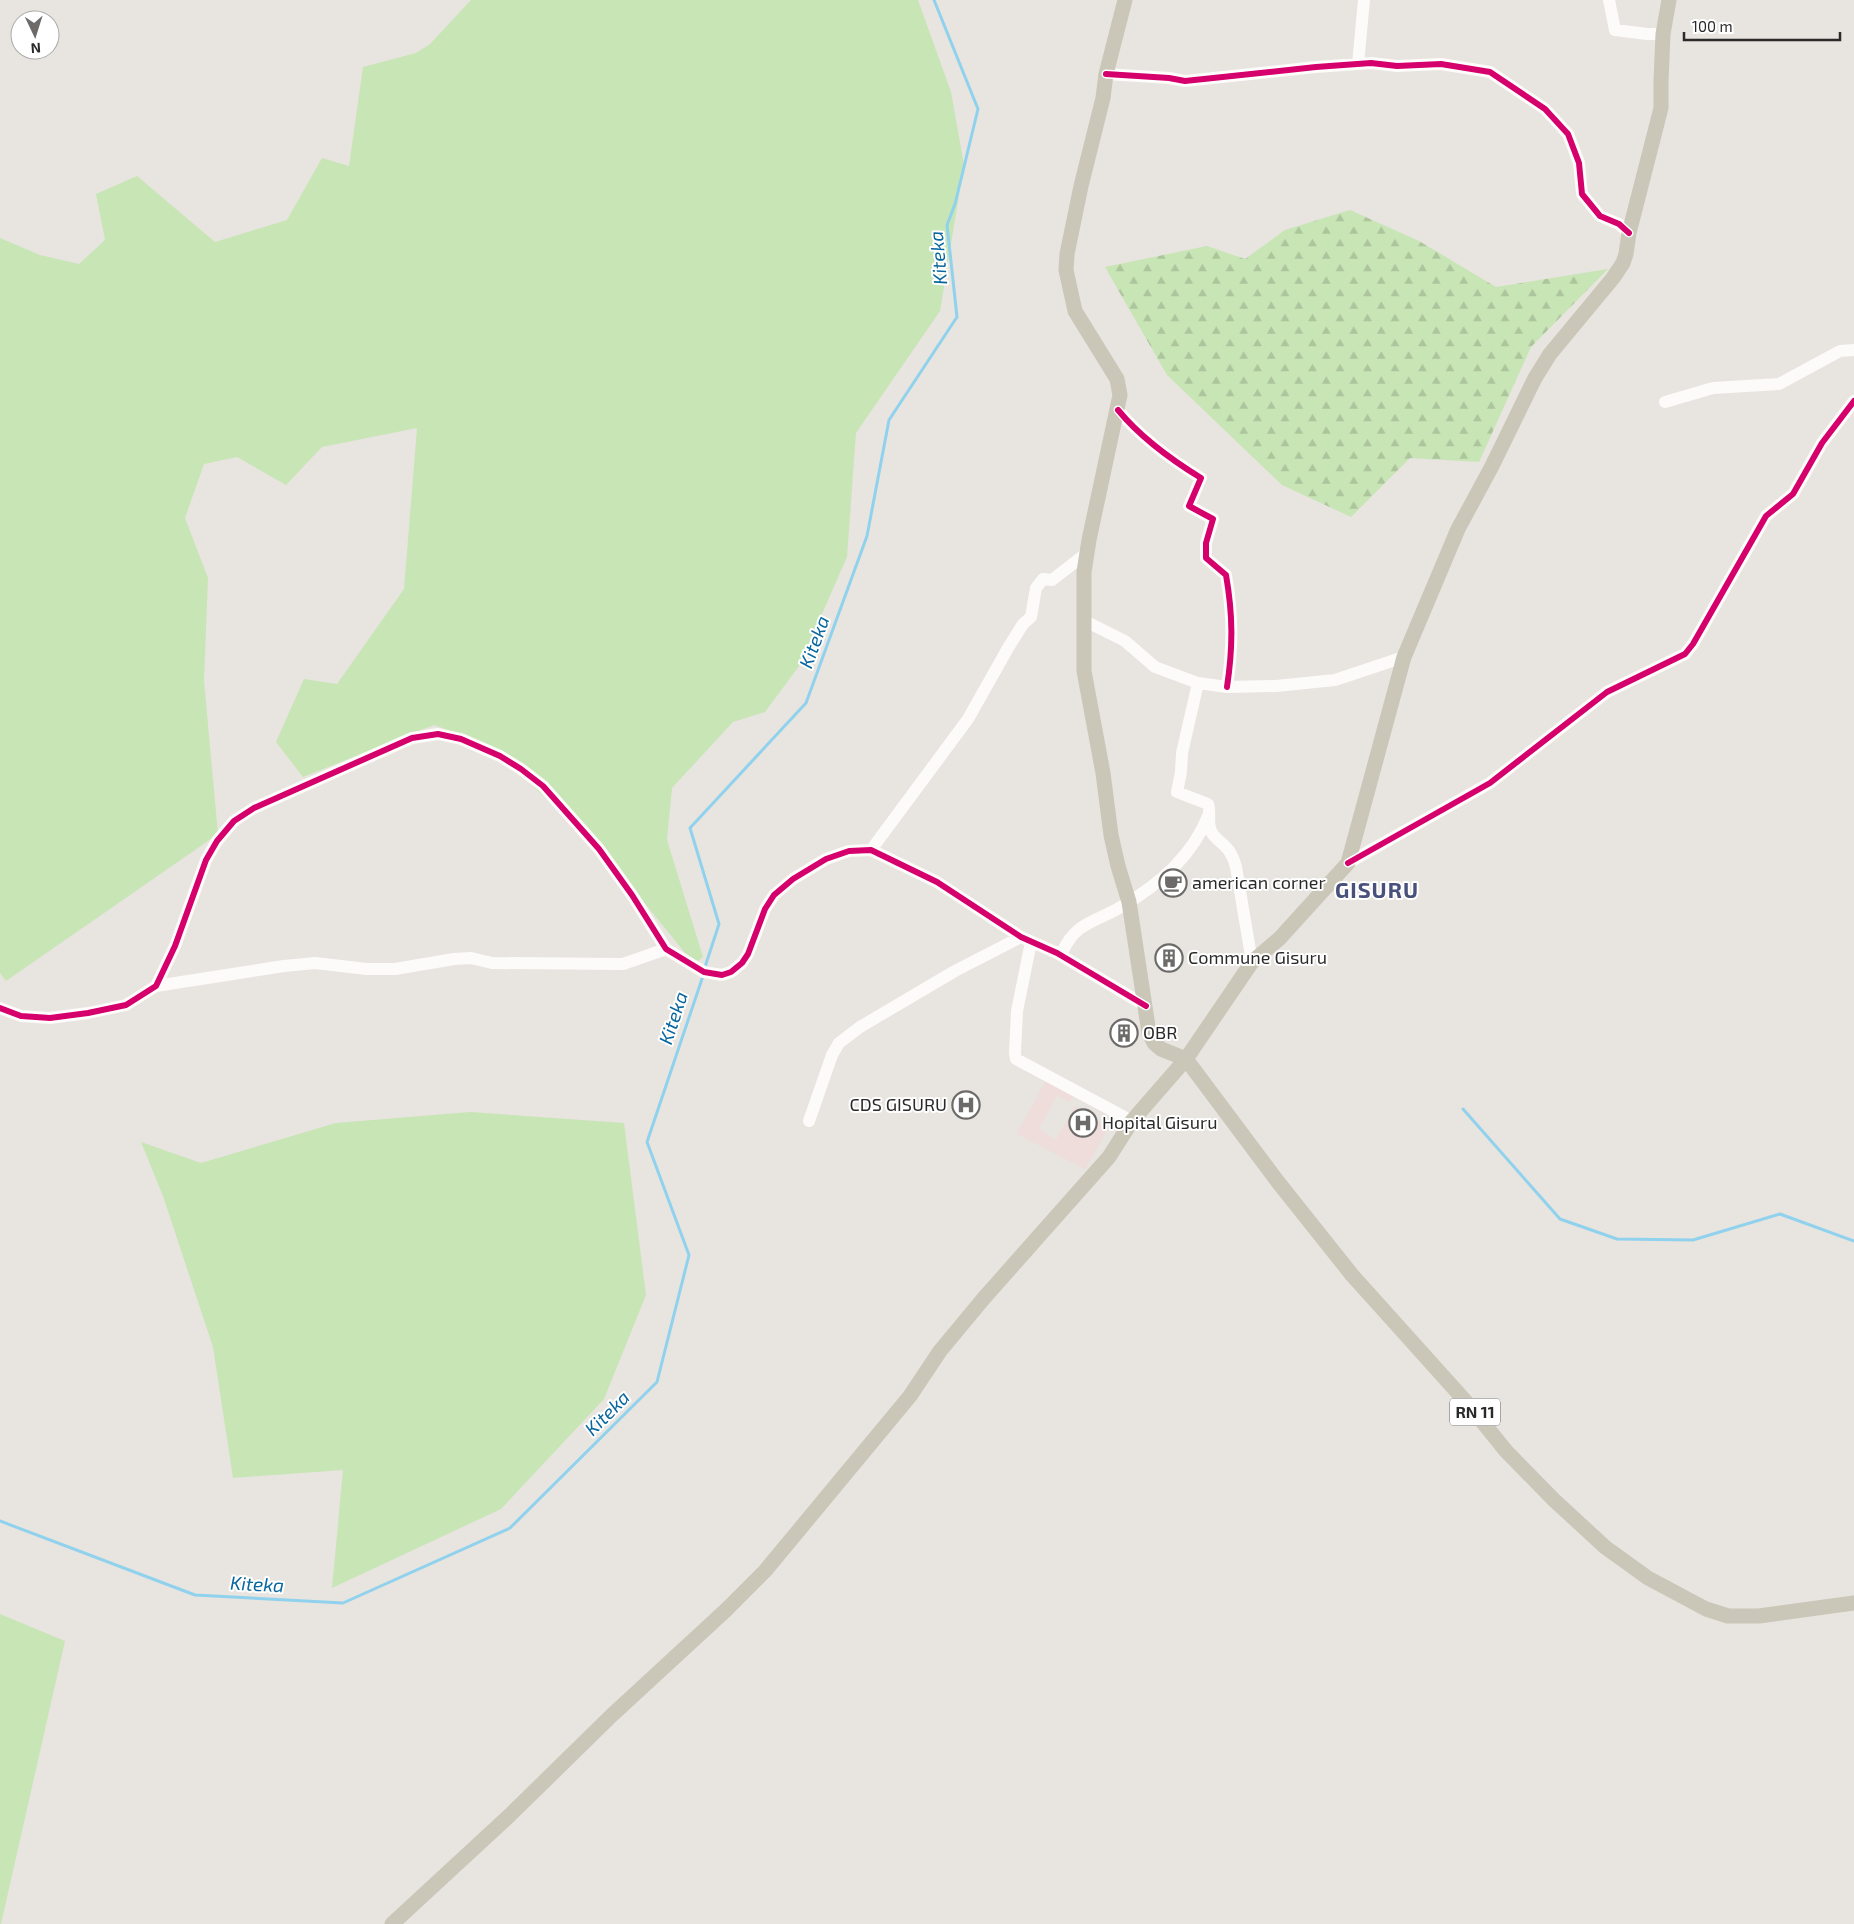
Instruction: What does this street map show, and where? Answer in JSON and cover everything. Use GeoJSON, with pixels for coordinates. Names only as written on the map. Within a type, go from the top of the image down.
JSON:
{"type":"FeatureCollection","features":[{"type":"Feature","properties":{"kind":"main road"},"geometry":{"type":"LineString","coordinates":[[1125,0],[1106,74],[1103,98],[1072,229],[1066,270],[1075,311],[1117,379],[1120,394],[1084,572],[1084,671],[1104,780],[1113,843],[1129,902],[1149,1033],[1154,1043],[1161,1049],[1186,1059]]}},
{"type":"Feature","properties":{"kind":"main road"},"geometry":{"type":"LineString","coordinates":[[392,1924],[510,1815],[610,1716],[726,1610],[765,1571],[891,1419],[911,1394],[940,1351],[984,1298],[1110,1157],[1132,1120],[1186,1059],[1252,962],[1280,938],[1348,863],[1404,657],[1458,529],[1492,466],[1535,378],[1550,354],[1619,270],[1626,254],[1629,233],[1661,108],[1660,81],[1663,34],[1669,0]]}},
{"type":"Feature","properties":{"kind":"main road","name":"RN 11"},"geometry":{"type":"LineString","coordinates":[[1186,1059],[1278,1182],[1352,1275],[1461,1397],[1506,1451],[1554,1500],[1605,1547],[1648,1578],[1706,1609],[1722,1615],[1759,1616],[1854,1602]]}},
{"type":"Feature","properties":{"kind":"street"},"geometry":{"type":"LineString","coordinates":[[1358,64],[1364,0]]}},
{"type":"Feature","properties":{"kind":"street"},"geometry":{"type":"LineString","coordinates":[[1609,0],[1615,30],[1663,34]]}},
{"type":"Feature","properties":{"kind":"street"},"geometry":{"type":"LineString","coordinates":[[1106,74],[1169,78],[1185,81],[1371,63],[1398,66],[1441,64],[1490,72],[1545,109],[1568,134],[1579,163],[1582,194],[1600,216],[1619,224],[1629,233]]}},
{"type":"Feature","properties":{"kind":"street"},"geometry":{"type":"LineString","coordinates":[[1665,402],[1713,388],[1779,384],[1840,352],[1854,350]]}},
{"type":"Feature","properties":{"kind":"street"},"geometry":{"type":"LineString","coordinates":[[1348,863],[1490,783],[1607,692],[1685,654],[1693,644],[1766,516],[1793,494],[1822,443],[1854,401]]}},
{"type":"Feature","properties":{"kind":"street"},"geometry":{"type":"LineString","coordinates":[[1118,410],[1130,425],[1147,440],[1201,478],[1189,506],[1213,519],[1206,543],[1206,558],[1226,574],[1232,617],[1232,656],[1227,687]]}},
{"type":"Feature","properties":{"kind":"street"},"geometry":{"type":"LineString","coordinates":[[871,850],[968,720],[1008,648],[1023,624],[1031,617],[1036,588],[1043,579],[1052,580],[1088,552]]}},
{"type":"Feature","properties":{"kind":"street"},"geometry":{"type":"LineString","coordinates":[[1085,621],[1125,641],[1154,666],[1198,683],[1227,687],[1276,686],[1335,680],[1404,657]]}},
{"type":"Feature","properties":{"kind":"street"},"geometry":{"type":"LineString","coordinates":[[1198,683],[1182,754],[1177,792],[1208,804],[1210,810],[1209,826],[1212,834],[1233,856],[1252,962]]}},
{"type":"Feature","properties":{"kind":"street"},"geometry":{"type":"LineString","coordinates":[[156,986],[175,946],[206,860],[217,842],[234,821],[254,808],[412,738],[438,734],[461,739],[500,756],[543,786],[599,849],[632,895],[666,949],[704,972],[722,975],[731,972],[742,963],[748,954],[765,909],[774,895],[793,879],[826,859],[850,851],[871,850],[938,882],[1026,939],[1057,953],[1146,1006]]}},
{"type":"Feature","properties":{"kind":"street"},"geometry":{"type":"LineString","coordinates":[[1057,953],[1063,951],[1068,938],[1078,928],[1129,902],[1178,864],[1204,827],[1210,810]]}},
{"type":"Feature","properties":{"kind":"street"},"geometry":{"type":"LineString","coordinates":[[1026,939],[1017,1011],[1016,1059],[1132,1120]]}},
{"type":"Feature","properties":{"kind":"street"},"geometry":{"type":"LineString","coordinates":[[809,1121],[832,1055],[839,1043],[860,1027],[955,970],[1026,939]]}},
{"type":"Feature","properties":{"kind":"street"},"geometry":{"type":"LineString","coordinates":[[0,1008],[21,1016],[50,1018],[88,1013],[126,1004],[156,986],[284,966],[316,963],[367,969],[395,969],[471,958],[492,963],[623,964],[666,949]]}},
{"type":"Feature","properties":{"kind":"shaded area","name":"Hopital Gisuru"},"geometry":{"type":"Polygon","coordinates":[[[1051,1071],[1119,1109],[1112,1118],[1073,1096],[1070,1102],[1057,1096],[1039,1128],[1056,1140],[1075,1106],[1108,1128],[1085,1169],[1017,1134],[1051,1071]]]}},
{"type":"Feature","properties":{"kind":"green space"},"geometry":{"type":"Polygon","coordinates":[[[471,0],[918,0],[951,92],[964,165],[940,311],[856,433],[847,557],[799,666],[765,712],[733,722],[672,788],[667,840],[703,957],[694,964],[609,859],[491,746],[434,725],[303,777],[276,742],[304,679],[337,684],[404,589],[417,428],[322,447],[286,485],[237,457],[204,464],[185,518],[208,578],[204,681],[218,834],[6,981],[0,973],[0,238],[40,255],[79,264],[105,240],[96,194],[137,176],[215,242],[287,220],[322,158],[349,166],[363,67],[416,53],[430,44],[471,0]]]}},
{"type":"Feature","properties":{"kind":"green space"},"geometry":{"type":"Polygon","coordinates":[[[1350,210],[1419,241],[1496,287],[1608,269],[1531,347],[1479,462],[1410,458],[1351,517],[1282,485],[1167,375],[1105,267],[1207,246],[1245,259],[1285,230],[1350,210]]]}},
{"type":"Feature","properties":{"kind":"green space"},"geometry":{"type":"Polygon","coordinates":[[[470,1112],[624,1123],[646,1295],[604,1399],[501,1509],[332,1588],[343,1470],[233,1478],[213,1347],[163,1196],[141,1142],[201,1163],[336,1123],[470,1112]]]}},
{"type":"Feature","properties":{"kind":"green space"},"geometry":{"type":"Polygon","coordinates":[[[0,1614],[65,1641],[1,1924],[0,1924],[0,1614]]]}},
{"type":"Feature","properties":{"kind":"waterway","name":"Kiteka"},"geometry":{"type":"LineString","coordinates":[[704,970],[719,924],[690,828],[806,703],[867,536],[889,420],[957,317],[947,225],[955,204],[978,109],[934,0]]}},
{"type":"Feature","properties":{"kind":"waterway","name":"Kiteka"},"geometry":{"type":"LineString","coordinates":[[0,1521],[195,1595],[343,1603],[510,1528],[657,1382],[689,1255],[647,1142],[703,976]]}},
{"type":"Feature","properties":{"kind":"waterway"},"geometry":{"type":"LineString","coordinates":[[1463,1109],[1560,1219],[1617,1239],[1693,1240],[1780,1214],[1854,1241]]}},
{"type":"Feature","properties":{"kind":"cycle path"},"geometry":{"type":"LineString","coordinates":[[1106,74],[1169,78],[1185,81],[1371,63],[1397,66],[1441,64],[1490,72],[1545,109],[1568,134],[1579,163],[1582,194],[1600,216],[1619,224],[1629,233]]}},
{"type":"Feature","properties":{"kind":"cycle path"},"geometry":{"type":"LineString","coordinates":[[1348,863],[1490,783],[1607,692],[1685,654],[1693,644],[1766,516],[1793,494],[1822,443],[1854,401]]}},
{"type":"Feature","properties":{"kind":"cycle path"},"geometry":{"type":"LineString","coordinates":[[1118,410],[1136,430],[1156,447],[1201,478],[1189,506],[1213,519],[1206,543],[1206,558],[1226,575],[1231,631],[1227,687]]}},
{"type":"Feature","properties":{"kind":"cycle path"},"geometry":{"type":"LineString","coordinates":[[0,1008],[21,1016],[50,1018],[126,1005],[156,986],[175,946],[206,860],[217,841],[234,821],[254,808],[412,738],[438,734],[461,739],[500,756],[543,786],[599,849],[632,895],[666,949],[704,972],[722,975],[731,972],[742,963],[748,954],[765,909],[774,895],[793,879],[826,859],[849,851],[871,850],[937,882],[1021,937],[1057,953],[1146,1006]]}},
{"type":"Feature","properties":{"kind":"place","name":"american corner"},"geometry":{"type":"Point","coordinates":[1173,883]}},
{"type":"Feature","properties":{"kind":"place","name":"Commune Gisuru"},"geometry":{"type":"Point","coordinates":[1169,958]}},
{"type":"Feature","properties":{"kind":"place","name":"OBR"},"geometry":{"type":"Point","coordinates":[1124,1033]}},
{"type":"Feature","properties":{"kind":"place","name":"CDS GISURU"},"geometry":{"type":"Point","coordinates":[966,1105]}},
{"type":"Feature","properties":{"kind":"place","name":"Hopital Gisuru"},"geometry":{"type":"Point","coordinates":[1083,1123]}},
{"type":"Feature","properties":{"kind":"district","name":"GISURU"},"geometry":{"type":"Point","coordinates":[1377,890]}}]}
